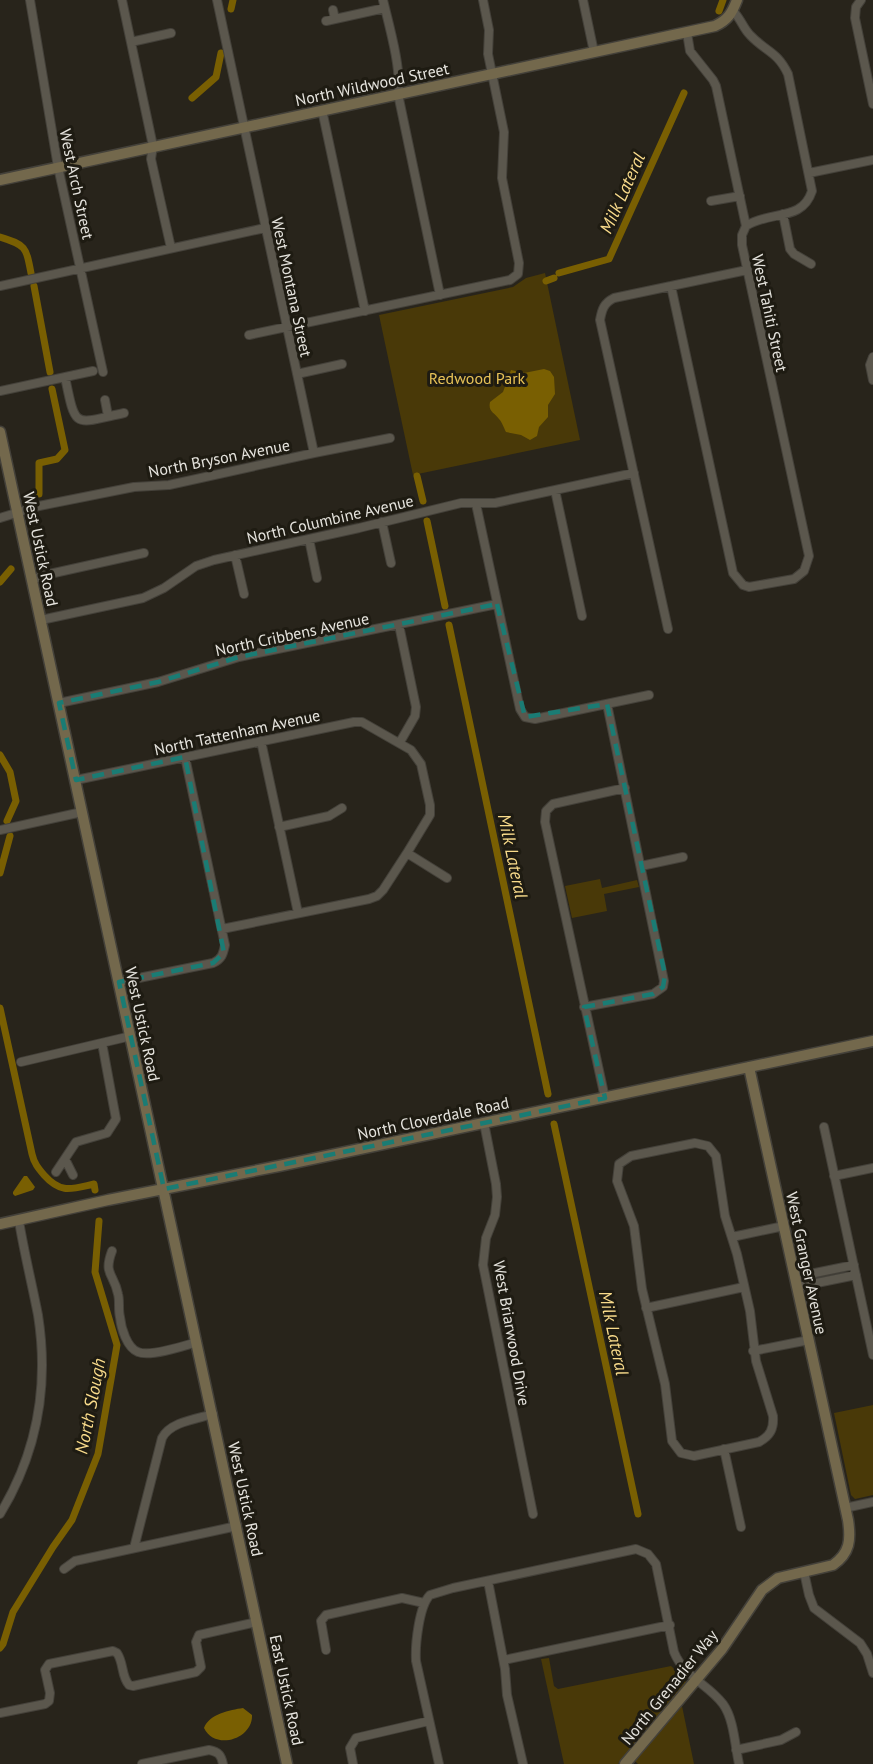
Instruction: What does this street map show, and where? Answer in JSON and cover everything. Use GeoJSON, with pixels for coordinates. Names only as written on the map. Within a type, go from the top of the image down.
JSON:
{"type":"FeatureCollection","features":[{"type":"Feature","properties":{"kind":"main road"},"geometry":{"type":"LineString","coordinates":[[733,11],[737,0]]}},
{"type":"Feature","properties":{"kind":"main road","name":"North Wildwood Street"},"geometry":{"type":"LineString","coordinates":[[0,180],[687,33],[726,21],[733,11]]}},
{"type":"Feature","properties":{"kind":"main road","name":"West Ustick Road"},"geometry":{"type":"LineString","coordinates":[[0,432],[257,1622]]}},
{"type":"Feature","properties":{"kind":"main road","name":"North Cloverdale Road"},"geometry":{"type":"LineString","coordinates":[[0,1224],[873,1041]]}},
{"type":"Feature","properties":{"kind":"main road","name":"West Granger Avenue"},"geometry":{"type":"LineString","coordinates":[[749,1067],[845,1508],[850,1533],[848,1550]]}},
{"type":"Feature","properties":{"kind":"main road","name":"North Grenadier Way"},"geometry":{"type":"LineString","coordinates":[[625,1764],[722,1649],[762,1590],[778,1578],[833,1565],[848,1550]]}},
{"type":"Feature","properties":{"kind":"main road","name":"East Ustick Road"},"geometry":{"type":"LineString","coordinates":[[257,1622],[287,1764]]}},
{"type":"Feature","properties":{"kind":"street","name":"West Arch Street"},"geometry":{"type":"LineString","coordinates":[[30,0],[58,167],[103,372]]}},
{"type":"Feature","properties":{"kind":"street"},"geometry":{"type":"LineString","coordinates":[[122,0],[153,147],[151,159],[171,248]]}},
{"type":"Feature","properties":{"kind":"street","name":"West Montana Street"},"geometry":{"type":"LineString","coordinates":[[217,0],[314,453]]}},
{"type":"Feature","properties":{"kind":"street"},"geometry":{"type":"LineString","coordinates":[[249,335],[510,280],[518,274],[519,263],[502,178],[504,132],[488,54],[489,30],[483,0]]}},
{"type":"Feature","properties":{"kind":"street"},"geometry":{"type":"LineString","coordinates":[[583,0],[594,52]]}},
{"type":"Feature","properties":{"kind":"street"},"geometry":{"type":"LineString","coordinates":[[326,21],[384,4],[399,85],[398,94],[440,295]]}},
{"type":"Feature","properties":{"kind":"street"},"geometry":{"type":"LineString","coordinates":[[858,4],[855,18],[873,104]]}},
{"type":"Feature","properties":{"kind":"street"},"geometry":{"type":"LineString","coordinates":[[333,10],[335,20]]}},
{"type":"Feature","properties":{"kind":"street"},"geometry":{"type":"LineString","coordinates":[[733,11],[756,41],[782,61],[788,74],[812,191],[808,203],[799,210],[755,220],[746,226]]}},
{"type":"Feature","properties":{"kind":"street"},"geometry":{"type":"LineString","coordinates":[[130,42],[171,33]]}},
{"type":"Feature","properties":{"kind":"street","name":"West Tahiti Street"},"geometry":{"type":"LineString","coordinates":[[671,286],[734,573],[743,585],[755,587],[794,579],[804,571],[809,556],[742,245],[742,235],[746,226],[716,86],[690,51],[687,33]]}},
{"type":"Feature","properties":{"kind":"street"},"geometry":{"type":"LineString","coordinates":[[322,110],[365,311]]}},
{"type":"Feature","properties":{"kind":"street"},"geometry":{"type":"LineString","coordinates":[[809,174],[873,160]]}},
{"type":"Feature","properties":{"kind":"street"},"geometry":{"type":"LineString","coordinates":[[711,201],[740,196]]}},
{"type":"Feature","properties":{"kind":"street"},"geometry":{"type":"LineString","coordinates":[[783,214],[790,249],[811,264]]}},
{"type":"Feature","properties":{"kind":"street"},"geometry":{"type":"LineString","coordinates":[[0,286],[266,228]]}},
{"type":"Feature","properties":{"kind":"street"},"geometry":{"type":"LineString","coordinates":[[668,629],[600,320],[604,305],[614,298],[747,270]]}},
{"type":"Feature","properties":{"kind":"street"},"geometry":{"type":"LineString","coordinates":[[872,357],[870,365],[873,380]]}},
{"type":"Feature","properties":{"kind":"street"},"geometry":{"type":"LineString","coordinates":[[297,374],[342,364]]}},
{"type":"Feature","properties":{"kind":"street"},"geometry":{"type":"LineString","coordinates":[[0,391],[93,371]]}},
{"type":"Feature","properties":{"kind":"street"},"geometry":{"type":"LineString","coordinates":[[64,377],[74,416],[85,421],[124,413]]}},
{"type":"Feature","properties":{"kind":"street"},"geometry":{"type":"LineString","coordinates":[[105,400],[108,416]]}},
{"type":"Feature","properties":{"kind":"street","name":"North Bryson Avenue"},"geometry":{"type":"LineString","coordinates":[[0,518],[30,508],[134,487],[169,485],[390,438]]}},
{"type":"Feature","properties":{"kind":"street","name":"North Columbine Avenue"},"geometry":{"type":"LineString","coordinates":[[41,620],[143,598],[164,588],[196,566],[236,555],[461,502],[495,503],[634,473]]}},
{"type":"Feature","properties":{"kind":"street"},"geometry":{"type":"LineString","coordinates":[[555,490],[582,616]]}},
{"type":"Feature","properties":{"kind":"street"},"geometry":{"type":"LineString","coordinates":[[476,504],[520,709],[525,717],[535,719],[649,695]]}},
{"type":"Feature","properties":{"kind":"street"},"geometry":{"type":"LineString","coordinates":[[382,522],[391,563]]}},
{"type":"Feature","properties":{"kind":"street"},"geometry":{"type":"LineString","coordinates":[[309,539],[317,578]]}},
{"type":"Feature","properties":{"kind":"street"},"geometry":{"type":"LineString","coordinates":[[32,580],[45,574],[144,553]]}},
{"type":"Feature","properties":{"kind":"street"},"geometry":{"type":"LineString","coordinates":[[236,555],[244,594]]}},
{"type":"Feature","properties":{"kind":"street","name":"North Cribbens Avenue"},"geometry":{"type":"LineString","coordinates":[[59,703],[158,682],[239,657],[497,604]]}},
{"type":"Feature","properties":{"kind":"street"},"geometry":{"type":"LineString","coordinates":[[399,625],[416,707],[415,716],[400,742]]}},
{"type":"Feature","properties":{"kind":"street"},"geometry":{"type":"LineString","coordinates":[[584,1007],[653,994],[663,987],[665,975],[607,704]]}},
{"type":"Feature","properties":{"kind":"street","name":"North Tattenham Avenue"},"geometry":{"type":"LineString","coordinates":[[76,780],[362,722],[411,750],[421,764],[430,815],[377,896],[222,929]]}},
{"type":"Feature","properties":{"kind":"street"},"geometry":{"type":"LineString","coordinates":[[261,741],[298,913]]}},
{"type":"Feature","properties":{"kind":"street"},"geometry":{"type":"LineString","coordinates":[[119,982],[213,963],[220,960],[224,953],[222,929],[185,757]]}},
{"type":"Feature","properties":{"kind":"street"},"geometry":{"type":"LineString","coordinates":[[605,1098],[545,822],[546,811],[553,804],[625,788]]}},
{"type":"Feature","properties":{"kind":"street"},"geometry":{"type":"LineString","coordinates":[[279,827],[330,816],[342,808]]}},
{"type":"Feature","properties":{"kind":"street"},"geometry":{"type":"LineString","coordinates":[[0,830],[82,812]]}},
{"type":"Feature","properties":{"kind":"street"},"geometry":{"type":"LineString","coordinates":[[407,853],[447,878]]}},
{"type":"Feature","properties":{"kind":"street"},"geometry":{"type":"LineString","coordinates":[[641,866],[683,857]]}},
{"type":"Feature","properties":{"kind":"street"},"geometry":{"type":"LineString","coordinates":[[21,1062],[131,1036]]}},
{"type":"Feature","properties":{"kind":"street"},"geometry":{"type":"LineString","coordinates":[[56,1172],[76,1142],[107,1132],[116,1119],[102,1043]]}},
{"type":"Feature","properties":{"kind":"street","name":"West Briarwood Drive"},"geometry":{"type":"LineString","coordinates":[[484,1123],[497,1197],[495,1215],[486,1238],[483,1265],[533,1514]]}},
{"type":"Feature","properties":{"kind":"street"},"geometry":{"type":"LineString","coordinates":[[824,1127],[856,1275],[870,1325],[873,1354]]}},
{"type":"Feature","properties":{"kind":"street"},"geometry":{"type":"LineString","coordinates":[[695,1143],[708,1146],[716,1156],[725,1216],[732,1237],[750,1311],[753,1351],[773,1416],[771,1431],[759,1442],[687,1456],[672,1440],[665,1384],[646,1308],[633,1226],[617,1181],[619,1164],[631,1156],[695,1143]]}},
{"type":"Feature","properties":{"kind":"street"},"geometry":{"type":"LineString","coordinates":[[65,1159],[73,1175]]}},
{"type":"Feature","properties":{"kind":"street"},"geometry":{"type":"LineString","coordinates":[[834,1176],[873,1168]]}},
{"type":"Feature","properties":{"kind":"street"},"geometry":{"type":"LineString","coordinates":[[0,1514],[24,1465],[36,1433],[40,1392],[42,1356],[38,1316],[19,1221]]}},
{"type":"Feature","properties":{"kind":"street"},"geometry":{"type":"LineString","coordinates":[[732,1237],[784,1226]]}},
{"type":"Feature","properties":{"kind":"street"},"geometry":{"type":"LineString","coordinates":[[112,1251],[107,1263],[109,1274],[118,1294],[119,1316],[130,1346],[138,1352],[147,1354],[197,1342]]}},
{"type":"Feature","properties":{"kind":"street"},"geometry":{"type":"LineString","coordinates":[[796,1282],[854,1265]]}},
{"type":"Feature","properties":{"kind":"street"},"geometry":{"type":"LineString","coordinates":[[796,1282],[856,1275]]}},
{"type":"Feature","properties":{"kind":"street"},"geometry":{"type":"LineString","coordinates":[[646,1308],[744,1287]]}},
{"type":"Feature","properties":{"kind":"street"},"geometry":{"type":"LineString","coordinates":[[753,1351],[809,1340]]}},
{"type":"Feature","properties":{"kind":"street"},"geometry":{"type":"LineString","coordinates":[[134,1548],[166,1430],[174,1425],[213,1414]]}},
{"type":"Feature","properties":{"kind":"street"},"geometry":{"type":"LineString","coordinates":[[724,1449],[741,1527]]}},
{"type":"Feature","properties":{"kind":"street"},"geometry":{"type":"LineString","coordinates":[[845,1508],[873,1502]]}},
{"type":"Feature","properties":{"kind":"street"},"geometry":{"type":"LineString","coordinates":[[64,1569],[75,1561],[237,1526]]}},
{"type":"Feature","properties":{"kind":"street"},"geometry":{"type":"LineString","coordinates":[[439,1764],[415,1648],[424,1603],[430,1594],[636,1549],[648,1554],[656,1564],[676,1657],[684,1670],[723,1703],[729,1714],[739,1764]]}},
{"type":"Feature","properties":{"kind":"street"},"geometry":{"type":"LineString","coordinates":[[804,1572],[814,1608],[860,1643],[867,1654],[873,1673]]}},
{"type":"Feature","properties":{"kind":"street"},"geometry":{"type":"LineString","coordinates":[[488,1581],[504,1660],[507,1695],[523,1764]]}},
{"type":"Feature","properties":{"kind":"street"},"geometry":{"type":"LineString","coordinates":[[326,1650],[321,1629],[322,1617],[402,1598],[424,1603]]}},
{"type":"Feature","properties":{"kind":"street"},"geometry":{"type":"LineString","coordinates":[[0,1713],[45,1704],[49,1701],[50,1693],[45,1670],[49,1664],[117,1653],[121,1659],[126,1682],[129,1686],[133,1686],[196,1672],[201,1667],[196,1642],[199,1635],[257,1622]]}},
{"type":"Feature","properties":{"kind":"street"},"geometry":{"type":"LineString","coordinates":[[504,1660],[670,1625]]}},
{"type":"Feature","properties":{"kind":"street"},"geometry":{"type":"LineString","coordinates":[[353,1764],[350,1748],[352,1743],[362,1735],[429,1721]]}},
{"type":"Feature","properties":{"kind":"street"},"geometry":{"type":"LineString","coordinates":[[736,1750],[781,1740],[796,1732]]}},
{"type":"Feature","properties":{"kind":"street"},"geometry":{"type":"LineString","coordinates":[[144,1764],[209,1750],[216,1751],[222,1756],[223,1764]]}},
{"type":"Feature","properties":{"kind":"highlighted area"},"geometry":{"type":"Polygon","coordinates":[[[497,604],[525,717],[607,704],[665,975],[663,987],[653,994],[584,1007],[605,1098],[164,1189],[119,982],[213,963],[224,953],[185,757],[76,780],[59,703],[158,682],[239,657],[497,604]]]}},
{"type":"Feature","properties":{"kind":"green space","name":"Redwood Park"},"geometry":{"type":"Polygon","coordinates":[[[545,273],[580,440],[413,475],[379,315],[513,287],[526,278],[545,273]]]}},
{"type":"Feature","properties":{"kind":"green space"},"geometry":{"type":"Polygon","coordinates":[[[600,879],[602,888],[637,880],[639,887],[604,894],[607,911],[572,918],[565,886],[600,879]]]}},
{"type":"Feature","properties":{"kind":"green space"},"geometry":{"type":"Polygon","coordinates":[[[873,1405],[873,1495],[855,1499],[851,1495],[834,1413],[873,1405]]]}},
{"type":"Feature","properties":{"kind":"green space"},"geometry":{"type":"Polygon","coordinates":[[[549,1658],[554,1686],[558,1689],[671,1666],[685,1679],[686,1684],[618,1764],[564,1764],[541,1659],[549,1658]]]}},
{"type":"Feature","properties":{"kind":"green space"},"geometry":{"type":"Polygon","coordinates":[[[682,1706],[694,1764],[638,1764],[635,1761],[682,1706]]]}},
{"type":"Feature","properties":{"kind":"shaded area"},"geometry":{"type":"Polygon","coordinates":[[[544,369],[550,371],[554,377],[555,394],[548,405],[548,417],[539,427],[537,436],[530,440],[521,435],[506,432],[500,420],[491,410],[490,402],[503,392],[511,370],[524,373],[544,369]]]}},
{"type":"Feature","properties":{"kind":"shaded area"},"geometry":{"type":"Polygon","coordinates":[[[24,1176],[27,1176],[35,1187],[33,1190],[15,1196],[13,1192],[24,1176]]]}},
{"type":"Feature","properties":{"kind":"shaded area"},"geometry":{"type":"Polygon","coordinates":[[[243,1708],[252,1715],[251,1723],[240,1736],[224,1740],[216,1739],[204,1728],[215,1716],[243,1708]]]}},
{"type":"Feature","properties":{"kind":"waterway"},"geometry":{"type":"LineString","coordinates":[[231,9],[233,0]]}},
{"type":"Feature","properties":{"kind":"waterway","name":"Milk Lateral"},"geometry":{"type":"LineString","coordinates":[[719,11],[723,0]]}},
{"type":"Feature","properties":{"kind":"waterway"},"geometry":{"type":"LineString","coordinates":[[192,98],[216,77],[221,53]]}},
{"type":"Feature","properties":{"kind":"waterway","name":"Milk Lateral"},"geometry":{"type":"LineString","coordinates":[[559,273],[609,259],[684,93]]}},
{"type":"Feature","properties":{"kind":"waterway","name":"North Slough"},"geometry":{"type":"LineString","coordinates":[[0,237],[15,242],[23,248],[31,273]]}},
{"type":"Feature","properties":{"kind":"waterway","name":"Milk Lateral"},"geometry":{"type":"LineString","coordinates":[[546,281],[554,278]]}},
{"type":"Feature","properties":{"kind":"waterway","name":"North Slough"},"geometry":{"type":"LineString","coordinates":[[34,286],[50,372]]}},
{"type":"Feature","properties":{"kind":"waterway","name":"North Slough"},"geometry":{"type":"LineString","coordinates":[[39,494],[39,463],[57,459],[65,450],[52,389]]}},
{"type":"Feature","properties":{"kind":"waterway","name":"Milk Lateral"},"geometry":{"type":"LineString","coordinates":[[417,476],[423,501]]}},
{"type":"Feature","properties":{"kind":"waterway","name":"Milk Lateral"},"geometry":{"type":"LineString","coordinates":[[427,521],[445,606]]}},
{"type":"Feature","properties":{"kind":"waterway","name":"North Slough"},"geometry":{"type":"LineString","coordinates":[[0,582],[11,569]]}},
{"type":"Feature","properties":{"kind":"waterway","name":"Milk Lateral"},"geometry":{"type":"LineString","coordinates":[[449,625],[548,1094]]}},
{"type":"Feature","properties":{"kind":"waterway","name":"North Slough"},"geometry":{"type":"LineString","coordinates":[[0,755],[10,772],[16,801],[7,821]]}},
{"type":"Feature","properties":{"kind":"waterway","name":"North Slough"},"geometry":{"type":"LineString","coordinates":[[0,873],[10,836]]}},
{"type":"Feature","properties":{"kind":"waterway","name":"North Slough"},"geometry":{"type":"LineString","coordinates":[[0,1008],[35,1163],[50,1181],[61,1188],[94,1184],[95,1190]]}},
{"type":"Feature","properties":{"kind":"waterway","name":"Milk Lateral"},"geometry":{"type":"LineString","coordinates":[[554,1124],[638,1514]]}},
{"type":"Feature","properties":{"kind":"waterway","name":"North Slough"},"geometry":{"type":"LineString","coordinates":[[0,1648],[13,1612],[72,1520],[98,1454],[117,1345],[95,1272],[99,1221]]}}]}
